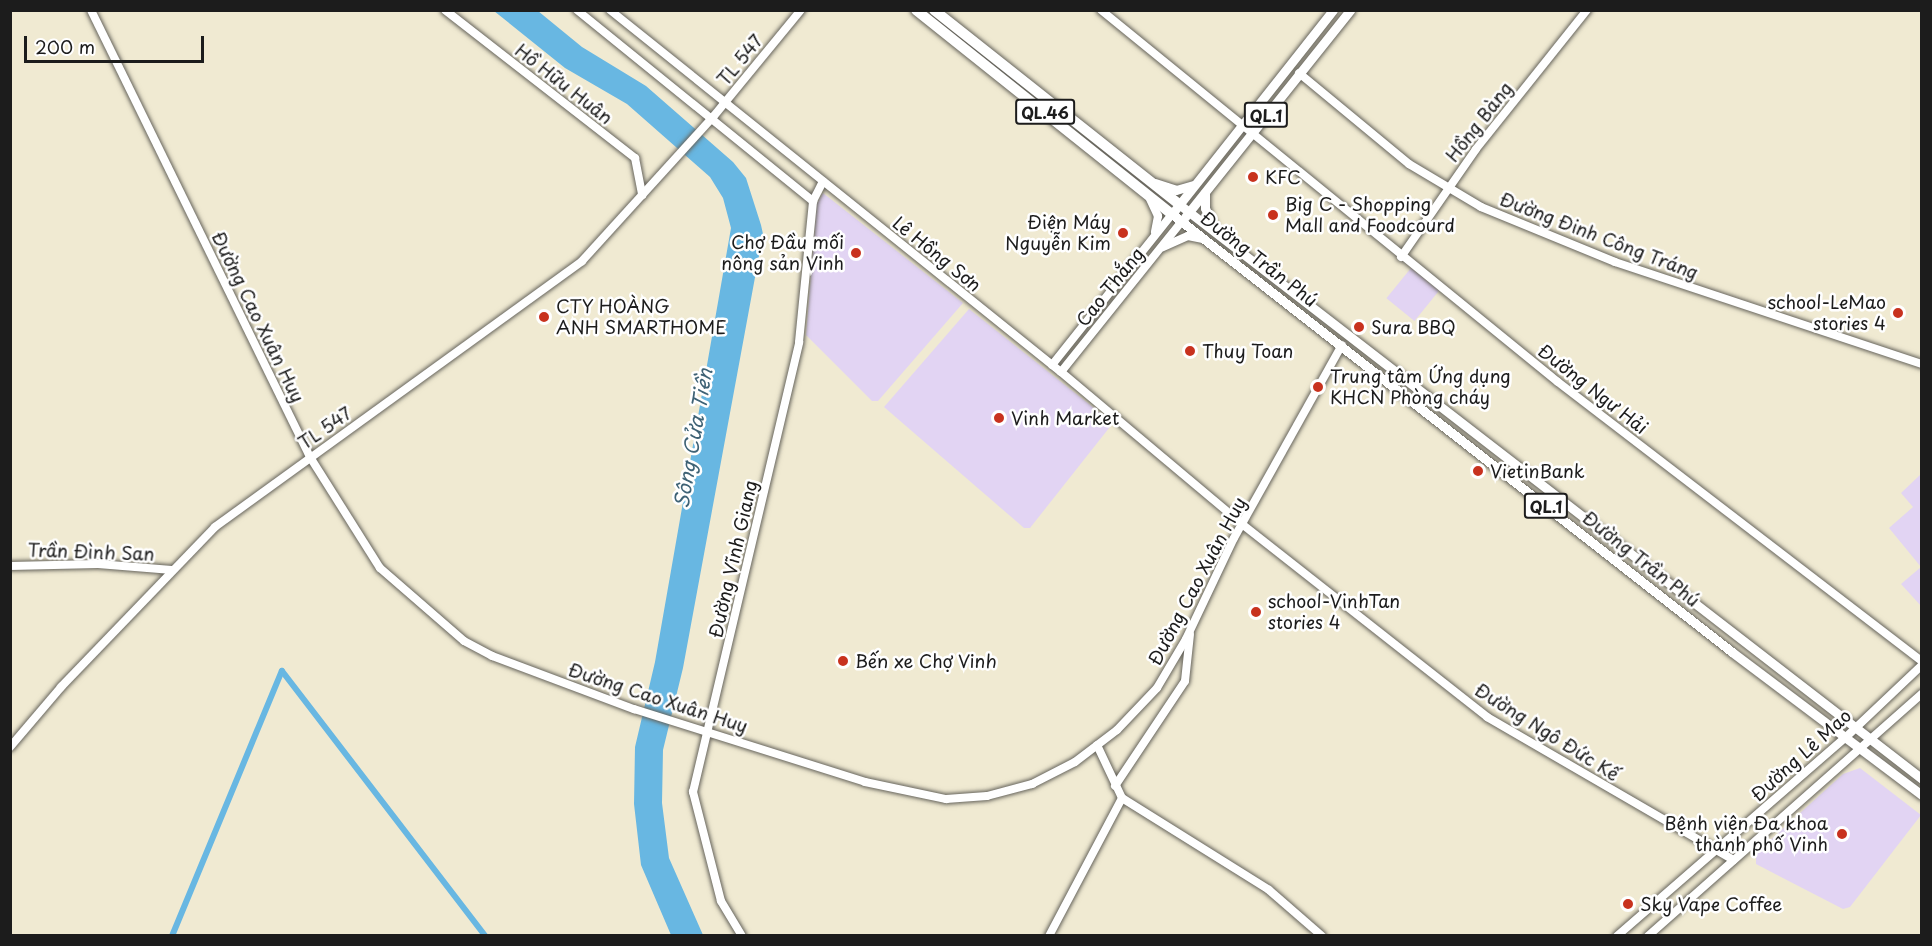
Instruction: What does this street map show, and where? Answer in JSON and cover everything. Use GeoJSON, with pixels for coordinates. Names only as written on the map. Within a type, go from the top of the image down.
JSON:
{"type":"FeatureCollection","features":[{"type":"Feature","properties":{"kind":"highway","name":"QL.46"},"geometry":{"type":"LineString","coordinates":[[916,10],[944,25],[1181,213]]}},
{"type":"Feature","properties":{"kind":"highway","name":"QL.46"},"geometry":{"type":"LineString","coordinates":[[934,10],[944,25]]}},
{"type":"Feature","properties":{"kind":"main road","name":"QL.1"},"geometry":{"type":"LineString","coordinates":[[1181,213],[1200,180],[1333,10]]}},
{"type":"Feature","properties":{"kind":"main road","name":"QL.1"},"geometry":{"type":"LineString","coordinates":[[1181,213],[1208,187],[1350,10]]}},
{"type":"Feature","properties":{"kind":"main road"},"geometry":{"type":"LineString","coordinates":[[1289,65],[1299,73]]}},
{"type":"Feature","properties":{"kind":"main road"},"geometry":{"type":"LineString","coordinates":[[1147,186],[1183,190],[1200,180]]}},
{"type":"Feature","properties":{"kind":"main road"},"geometry":{"type":"LineString","coordinates":[[1208,187],[1204,208],[1216,232]]}},
{"type":"Feature","properties":{"kind":"main road","name":"Đường Trần Phú"},"geometry":{"type":"LineString","coordinates":[[1181,213],[1216,232],[1256,265],[1342,345],[1596,546],[1922,795]]}},
{"type":"Feature","properties":{"kind":"main road","name":"Đường Trần Phú"},"geometry":{"type":"LineString","coordinates":[[1181,213],[1209,241],[1249,272],[1349,336],[1922,779]]}},
{"type":"Feature","properties":{"kind":"main road"},"geometry":{"type":"LineString","coordinates":[[1249,272],[1256,265]]}},
{"type":"Feature","properties":{"kind":"main road"},"geometry":{"type":"LineString","coordinates":[[1342,345],[1349,336]]}},
{"type":"Feature","properties":{"kind":"main road"},"geometry":{"type":"LineString","coordinates":[[1499,469],[1507,459]]}},
{"type":"Feature","properties":{"kind":"main road"},"geometry":{"type":"LineString","coordinates":[[1596,546],[1604,534]]}},
{"type":"Feature","properties":{"kind":"main road"},"geometry":{"type":"LineString","coordinates":[[1671,604],[1680,592]]}},
{"type":"Feature","properties":{"kind":"street","name":"Đường Cao Xuân Huy"},"geometry":{"type":"LineString","coordinates":[[91,10],[309,457],[380,568],[464,641],[492,656],[634,709],[866,782],[946,799],[987,796],[1032,784],[1075,762],[1097,745],[1157,688],[1191,630],[1242,524],[1342,345]]}},
{"type":"Feature","properties":{"kind":"street","name":"Hồ Hữu Huân"},"geometry":{"type":"LineString","coordinates":[[445,10],[634,158],[642,195]]}},
{"type":"Feature","properties":{"kind":"street"},"geometry":{"type":"LineString","coordinates":[[577,10],[714,117],[813,201]]}},
{"type":"Feature","properties":{"kind":"street","name":"Lê Hồng Sơn"},"geometry":{"type":"LineString","coordinates":[[610,10],[1061,372],[1242,524]]}},
{"type":"Feature","properties":{"kind":"street","name":"TL 547"},"geometry":{"type":"LineString","coordinates":[[10,747],[171,570],[240,506],[560,279],[582,261],[714,117],[801,10]]}},
{"type":"Feature","properties":{"kind":"street","name":"Đường Ngư Hải"},"geometry":{"type":"LineString","coordinates":[[1101,10],[1401,256],[1702,494],[1922,663]]}},
{"type":"Feature","properties":{"kind":"street","name":"Hồng Bàng"},"geometry":{"type":"LineString","coordinates":[[1401,256],[1446,190],[1587,10]]}},
{"type":"Feature","properties":{"kind":"street","name":"Đường Đinh Công Tráng"},"geometry":{"type":"LineString","coordinates":[[1299,73],[1446,190],[1615,262],[1922,364]]}},
{"type":"Feature","properties":{"kind":"street","name":"Đường Vĩnh Giang"},"geometry":{"type":"LineString","coordinates":[[742,936],[721,901],[693,792],[799,342],[813,201],[823,181]]}},
{"type":"Feature","properties":{"kind":"street"},"geometry":{"type":"LineString","coordinates":[[1147,186],[1158,216],[1149,243]]}},
{"type":"Feature","properties":{"kind":"street"},"geometry":{"type":"LineString","coordinates":[[1052,365],[1149,243],[1181,213]]}},
{"type":"Feature","properties":{"kind":"street","name":"Cao Thắng"},"geometry":{"type":"LineString","coordinates":[[1061,372],[1158,250],[1181,213]]}},
{"type":"Feature","properties":{"kind":"street"},"geometry":{"type":"LineString","coordinates":[[1149,243],[1158,250],[1188,236],[1209,241]]}},
{"type":"Feature","properties":{"kind":"street"},"geometry":{"type":"LineString","coordinates":[[1097,308],[1106,315]]}},
{"type":"Feature","properties":{"kind":"street","name":"Đường Ngô Đức Kế"},"geometry":{"type":"LineString","coordinates":[[1242,524],[1487,717],[1734,860]]}},
{"type":"Feature","properties":{"kind":"street","name":"Trần Đình San"},"geometry":{"type":"LineString","coordinates":[[10,566],[98,564],[171,570]]}},
{"type":"Feature","properties":{"kind":"street"},"geometry":{"type":"LineString","coordinates":[[1115,786],[1185,681],[1191,630]]}},
{"type":"Feature","properties":{"kind":"street","name":"Đường Lê Mao"},"geometry":{"type":"LineString","coordinates":[[1617,936],[1845,738],[1922,663]]}},
{"type":"Feature","properties":{"kind":"street","name":"Đường Lê Mao"},"geometry":{"type":"LineString","coordinates":[[1648,936],[1922,694]]}},
{"type":"Feature","properties":{"kind":"street"},"geometry":{"type":"LineString","coordinates":[[1097,745],[1122,798],[1269,890],[1322,936]]}},
{"type":"Feature","properties":{"kind":"street"},"geometry":{"type":"LineString","coordinates":[[1049,936],[1122,798]]}},
{"type":"Feature","properties":{"kind":"shaded area","name":"Chợ Đầu mối nông sản Vinh"},"geometry":{"type":"Polygon","coordinates":[[[823,193],[963,303],[878,401],[872,401],[806,335],[817,204],[823,193]]]}},
{"type":"Feature","properties":{"kind":"shaded area"},"geometry":{"type":"Polygon","coordinates":[[[1411,268],[1439,291],[1414,321],[1386,298],[1411,268]]]}},
{"type":"Feature","properties":{"kind":"shaded area","name":"Vinh Market"},"geometry":{"type":"Polygon","coordinates":[[[969,309],[1113,423],[1030,528],[1024,528],[884,407],[969,309]]]}},
{"type":"Feature","properties":{"kind":"shaded area"},"geometry":{"type":"Polygon","coordinates":[[[1921,474],[1921,567],[1889,528],[1913,507],[1901,493],[1921,474]]]}},
{"type":"Feature","properties":{"kind":"shaded area"},"geometry":{"type":"Polygon","coordinates":[[[1921,567],[1921,606],[1901,584],[1921,567]]]}},
{"type":"Feature","properties":{"kind":"shaded area","name":"Bệnh viện Đa khoa thành phố Vinh"},"geometry":{"type":"Polygon","coordinates":[[[1860,768],[1921,815],[1850,907],[1843,909],[1756,864],[1756,853],[1843,774],[1860,768]]]}},
{"type":"Feature","properties":{"kind":"water"},"geometry":{"type":"Polygon","coordinates":[[[494,11],[538,11],[582,47],[646,86],[733,162],[746,178],[761,225],[763,234],[683,668],[663,750],[662,803],[669,858],[703,935],[671,935],[641,865],[634,804],[635,747],[655,662],[731,228],[723,198],[710,177],[627,104],[565,68],[494,11]]]}},
{"type":"Feature","properties":{"kind":"waterway"},"geometry":{"type":"LineString","coordinates":[[172,936],[282,671],[485,936]]}},
{"type":"Feature","properties":{"kind":"place","name":"KFC"},"geometry":{"type":"Point","coordinates":[1253,177]}},
{"type":"Feature","properties":{"kind":"place","name":"Big C - Shopping Mall and Foodcourd"},"geometry":{"type":"Point","coordinates":[1273,215]}},
{"type":"Feature","properties":{"kind":"place","name":"Điện Máy Nguyễn Kim"},"geometry":{"type":"Point","coordinates":[1123,233]}},
{"type":"Feature","properties":{"kind":"place","name":"Chợ Đầu mối nông sản Vinh"},"geometry":{"type":"Point","coordinates":[856,253]}},
{"type":"Feature","properties":{"kind":"place","name":"school-LeMao stories 4"},"geometry":{"type":"Point","coordinates":[1898,313]}},
{"type":"Feature","properties":{"kind":"place","name":"CTY HOÀNG ANH SMARTHOME"},"geometry":{"type":"Point","coordinates":[544,317]}},
{"type":"Feature","properties":{"kind":"place","name":"Sura BBQ"},"geometry":{"type":"Point","coordinates":[1359,327]}},
{"type":"Feature","properties":{"kind":"place","name":"Thuy Toan"},"geometry":{"type":"Point","coordinates":[1190,351]}},
{"type":"Feature","properties":{"kind":"place","name":"Trung tâm Ứng dụng KHCN Phòng cháy"},"geometry":{"type":"Point","coordinates":[1318,387]}},
{"type":"Feature","properties":{"kind":"place","name":"Vinh Market"},"geometry":{"type":"Point","coordinates":[999,418]}},
{"type":"Feature","properties":{"kind":"place","name":"VietinBank"},"geometry":{"type":"Point","coordinates":[1478,471]}},
{"type":"Feature","properties":{"kind":"place","name":"school-VinhTan stories 4"},"geometry":{"type":"Point","coordinates":[1256,612]}},
{"type":"Feature","properties":{"kind":"place","name":"Bến xe Chợ Vinh"},"geometry":{"type":"Point","coordinates":[843,661]}},
{"type":"Feature","properties":{"kind":"place","name":"Bệnh viện Đa khoa thành phố Vinh"},"geometry":{"type":"Point","coordinates":[1842,834]}},
{"type":"Feature","properties":{"kind":"place","name":"Sky Vape Coffee"},"geometry":{"type":"Point","coordinates":[1628,904]}},
{"type":"Feature","properties":{"kind":"water label","name":"Sông Cửa Tiền"},"geometry":{"type":"Point","coordinates":[693,438]}}]}
